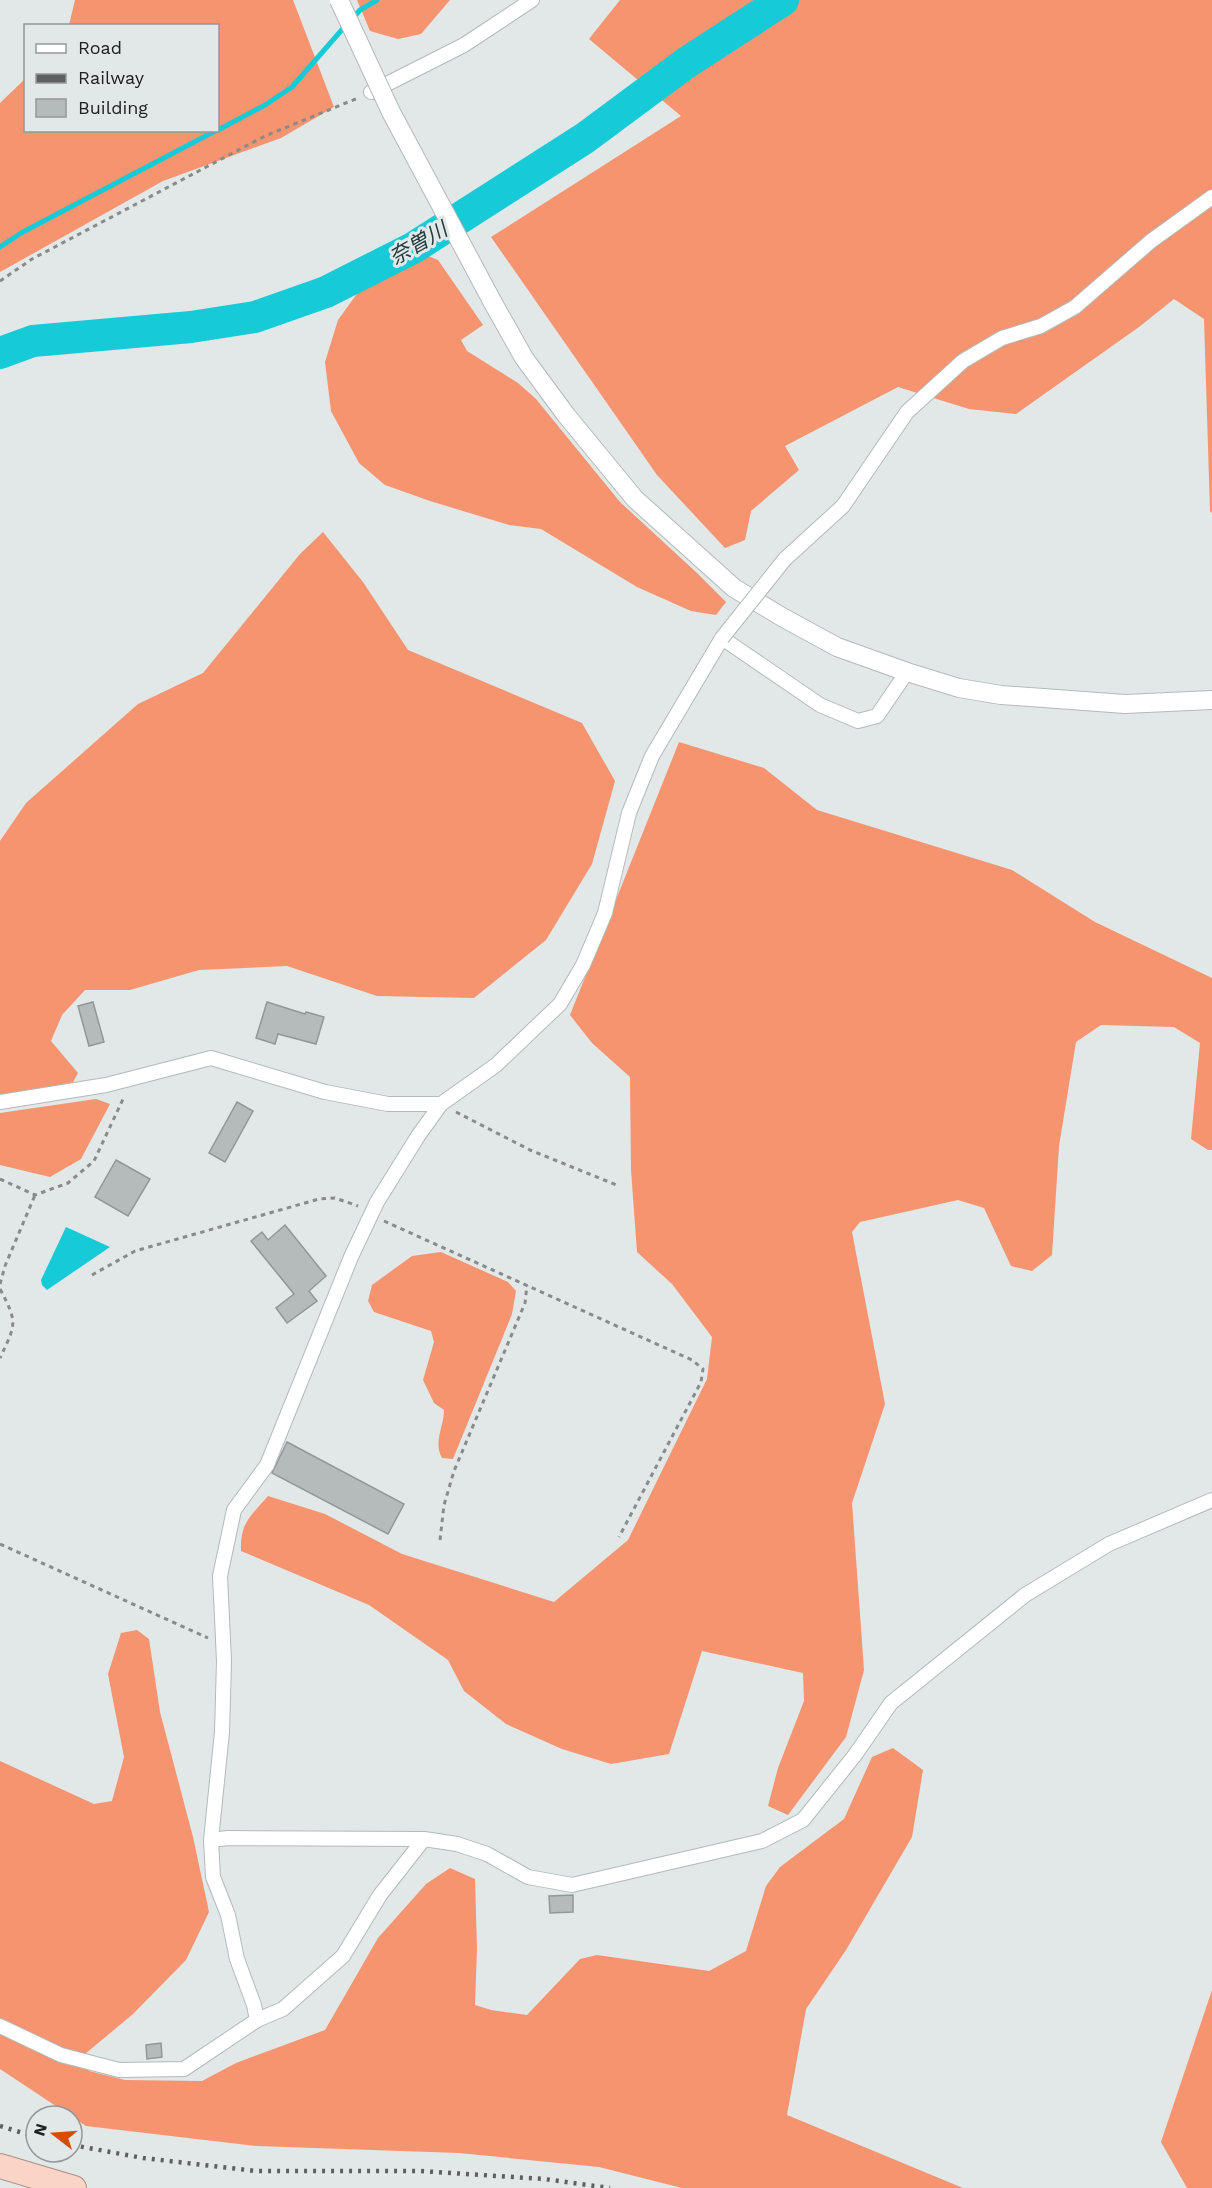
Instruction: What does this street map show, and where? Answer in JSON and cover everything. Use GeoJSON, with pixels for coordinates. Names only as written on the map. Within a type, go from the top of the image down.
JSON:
{"type":"FeatureCollection","features":[{"type":"Feature","properties":{"kind":"highway"},"geometry":{"type":"LineString","coordinates":[[0,2166],[74,2188]]}},
{"type":"Feature","properties":{"kind":"street"},"geometry":{"type":"LineString","coordinates":[[339,0],[391,112],[524,358],[566,415],[635,499],[734,588],[837,647],[959,688],[1001,695],[1125,704],[1212,700]]}},
{"type":"Feature","properties":{"kind":"street"},"geometry":{"type":"LineString","coordinates":[[371,92],[464,45],[532,0]]}},
{"type":"Feature","properties":{"kind":"street"},"geometry":{"type":"LineString","coordinates":[[257,2019],[237,1959],[228,1915],[213,1877],[211,1840],[222,1732],[223,1644],[220,1576],[234,1510],[267,1465],[351,1257],[373,1210],[418,1136],[441,1104],[496,1065],[560,1004],[583,965],[604,913],[629,813],[652,756],[722,638],[785,559],[843,506],[907,412],[963,361],[1002,338],[1041,326],[1075,307],[1151,241],[1212,198]]}},
{"type":"Feature","properties":{"kind":"street"},"geometry":{"type":"LineString","coordinates":[[722,638],[820,705],[858,721],[877,716],[907,672]]}},
{"type":"Feature","properties":{"kind":"street"},"geometry":{"type":"LineString","coordinates":[[0,1102],[106,1085],[211,1058],[325,1092],[388,1104],[441,1104]]}},
{"type":"Feature","properties":{"kind":"street"},"geometry":{"type":"LineString","coordinates":[[211,1840],[228,1838],[424,1839],[457,1844],[487,1854],[528,1877],[572,1885],[762,1841],[803,1820],[855,1755],[891,1703],[1025,1594],[1109,1544],[1212,1500]]}},
{"type":"Feature","properties":{"kind":"street"},"geometry":{"type":"LineString","coordinates":[[0,2026],[61,2055],[118,2070],[184,2069],[257,2019],[283,2009],[343,1956],[380,1895],[424,1839]]}},
{"type":"Feature","properties":{"kind":"path"},"geometry":{"type":"LineString","coordinates":[[0,281],[32,259],[265,136],[329,112],[371,92]]}},
{"type":"Feature","properties":{"kind":"path"},"geometry":{"type":"LineString","coordinates":[[0,1179],[36,1195],[68,1183],[94,1161],[135,1076]]}},
{"type":"Feature","properties":{"kind":"path"},"geometry":{"type":"LineString","coordinates":[[441,1104],[530,1150],[619,1186]]}},
{"type":"Feature","properties":{"kind":"path"},"geometry":{"type":"LineString","coordinates":[[0,1284],[5,1266],[36,1195]]}},
{"type":"Feature","properties":{"kind":"path"},"geometry":{"type":"LineString","coordinates":[[92,1275],[135,1251],[319,1199],[335,1198],[373,1210],[383,1221],[692,1360],[703,1369],[701,1382],[619,1537]]}},
{"type":"Feature","properties":{"kind":"path"},"geometry":{"type":"LineString","coordinates":[[440,1540],[444,1505],[454,1471],[525,1303],[527,1284]]}},
{"type":"Feature","properties":{"kind":"path"},"geometry":{"type":"LineString","coordinates":[[0,1289],[10,1309],[14,1328],[0,1358]]}},
{"type":"Feature","properties":{"kind":"path"},"geometry":{"type":"LineString","coordinates":[[0,1544],[223,1644]]}},
{"type":"Feature","properties":{"kind":"shaded area"},"geometry":{"type":"Polygon","coordinates":[[[75,0],[293,0],[334,107],[281,138],[163,181],[0,272],[0,103],[24,80],[24,132],[219,132],[219,24],[69,24],[75,0]]]}},
{"type":"Feature","properties":{"kind":"shaded area"},"geometry":{"type":"Polygon","coordinates":[[[357,0],[450,0],[421,34],[398,39],[370,31],[357,0]]]}},
{"type":"Feature","properties":{"kind":"shaded area"},"geometry":{"type":"Polygon","coordinates":[[[620,0],[1212,0],[1212,513],[1210,511],[1204,319],[1174,299],[1139,327],[1016,414],[969,409],[898,387],[785,446],[799,470],[751,511],[745,540],[725,548],[657,475],[491,237],[681,116],[589,39],[620,0]]]}},
{"type":"Feature","properties":{"kind":"shaded area"},"geometry":{"type":"Polygon","coordinates":[[[426,255],[438,260],[483,325],[461,340],[467,351],[518,383],[536,399],[620,502],[726,602],[716,615],[691,611],[637,587],[541,529],[509,525],[385,485],[359,463],[331,411],[325,362],[338,320],[364,284],[426,255]]]}},
{"type":"Feature","properties":{"kind":"shaded area"},"geometry":{"type":"Polygon","coordinates":[[[323,532],[363,582],[408,650],[582,723],[615,781],[592,864],[546,940],[474,998],[377,996],[287,966],[199,970],[130,990],[85,990],[62,1015],[51,1041],[78,1073],[71,1086],[0,1095],[0,841],[26,803],[138,704],[203,673],[300,554],[323,532]]]}},
{"type":"Feature","properties":{"kind":"shaded area"},"geometry":{"type":"Polygon","coordinates":[[[679,742],[764,768],[817,810],[1012,870],[1095,922],[1212,978],[1212,1150],[1208,1150],[1191,1139],[1200,1043],[1174,1027],[1101,1025],[1076,1042],[1059,1146],[1052,1255],[1032,1271],[1011,1266],[984,1208],[958,1200],[860,1222],[852,1232],[885,1404],[852,1503],[864,1670],[846,1737],[788,1815],[768,1806],[778,1768],[804,1701],[803,1673],[702,1651],[669,1754],[611,1764],[562,1749],[506,1724],[464,1691],[448,1660],[369,1605],[241,1551],[244,1527],[251,1515],[268,1496],[325,1514],[402,1554],[554,1602],[628,1540],[707,1379],[712,1337],[672,1284],[637,1252],[631,1170],[630,1077],[592,1043],[570,1015],[679,742]]]}},
{"type":"Feature","properties":{"kind":"shaded area"},"geometry":{"type":"Polygon","coordinates":[[[96,1099],[110,1104],[81,1159],[50,1177],[0,1165],[0,1113],[96,1099]]]}},
{"type":"Feature","properties":{"kind":"shaded area"},"geometry":{"type":"Polygon","coordinates":[[[441,1252],[508,1282],[516,1291],[512,1314],[453,1459],[442,1458],[439,1440],[444,1410],[434,1403],[423,1380],[434,1342],[431,1331],[374,1312],[368,1301],[372,1285],[412,1256],[441,1252]]]}},
{"type":"Feature","properties":{"kind":"shaded area"},"geometry":{"type":"Polygon","coordinates":[[[137,1630],[149,1639],[160,1712],[193,1837],[209,1912],[186,1960],[133,2014],[85,2054],[89,2071],[125,2080],[202,2081],[236,2063],[325,2030],[378,1938],[426,1884],[450,1868],[475,1879],[477,1949],[475,2005],[491,2010],[527,2015],[580,1959],[597,1955],[709,1971],[746,1951],[766,1886],[780,1867],[844,1819],[872,1757],[893,1748],[923,1770],[912,1837],[846,1950],[806,2009],[787,2115],[963,2188],[682,2188],[599,2167],[459,2153],[257,2146],[86,2126],[84,2125],[84,2104],[53,2104],[0,2069],[0,1761],[94,1804],[112,1801],[124,1757],[108,1674],[121,1633],[137,1630]]]}},
{"type":"Feature","properties":{"kind":"shaded area"},"geometry":{"type":"Polygon","coordinates":[[[1212,1990],[1212,2188],[1187,2188],[1161,2142],[1212,1990]]]}},
{"type":"Feature","properties":{"kind":"water"},"geometry":{"type":"Polygon","coordinates":[[[66,1227],[110,1247],[47,1290],[41,1280],[66,1227]]]}},
{"type":"Feature","properties":{"kind":"building"},"geometry":{"type":"Polygon","coordinates":[[[93,1002],[104,1042],[89,1046],[78,1006],[93,1002]]]}},
{"type":"Feature","properties":{"kind":"building"},"geometry":{"type":"Polygon","coordinates":[[[267,1002],[305,1014],[306,1012],[324,1017],[316,1044],[278,1034],[275,1044],[256,1038],[267,1002]]]}},
{"type":"Feature","properties":{"kind":"building"},"geometry":{"type":"Polygon","coordinates":[[[237,1102],[253,1111],[225,1162],[209,1153],[237,1102]]]}},
{"type":"Feature","properties":{"kind":"building"},"geometry":{"type":"Polygon","coordinates":[[[116,1160],[150,1179],[128,1216],[95,1197],[116,1160]]]}},
{"type":"Feature","properties":{"kind":"building"},"geometry":{"type":"Polygon","coordinates":[[[285,1225],[326,1276],[309,1291],[317,1301],[287,1323],[276,1308],[294,1294],[251,1241],[262,1232],[268,1240],[285,1225]]]}},
{"type":"Feature","properties":{"kind":"building"},"geometry":{"type":"Polygon","coordinates":[[[287,1442],[404,1504],[388,1534],[272,1473],[287,1442]]]}},
{"type":"Feature","properties":{"kind":"building"},"geometry":{"type":"Polygon","coordinates":[[[573,1895],[573,1912],[550,1913],[549,1896],[573,1895]]]}},
{"type":"Feature","properties":{"kind":"building"},"geometry":{"type":"Polygon","coordinates":[[[161,2043],[162,2057],[147,2059],[146,2045],[161,2043]]]}},
{"type":"Feature","properties":{"kind":"waterway"},"geometry":{"type":"LineString","coordinates":[[353,18],[360,10],[377,0]]}},
{"type":"Feature","properties":{"kind":"waterway","name":"奈曽川"},"geometry":{"type":"LineString","coordinates":[[0,353],[33,341],[191,327],[255,317],[326,292],[413,248],[585,138],[686,63],[783,0]]}},
{"type":"Feature","properties":{"kind":"waterway"},"geometry":{"type":"LineString","coordinates":[[219,129],[265,105],[292,87],[346,25]]}},
{"type":"Feature","properties":{"kind":"waterway"},"geometry":{"type":"LineString","coordinates":[[0,247],[21,233],[213,132]]}},
{"type":"Feature","properties":{"kind":"railway"},"geometry":{"type":"LineString","coordinates":[[0,2126],[24,2133]]}},
{"type":"Feature","properties":{"kind":"railway"},"geometry":{"type":"LineString","coordinates":[[84,2147],[143,2158],[256,2171],[420,2171],[544,2179],[610,2188]]}}]}
